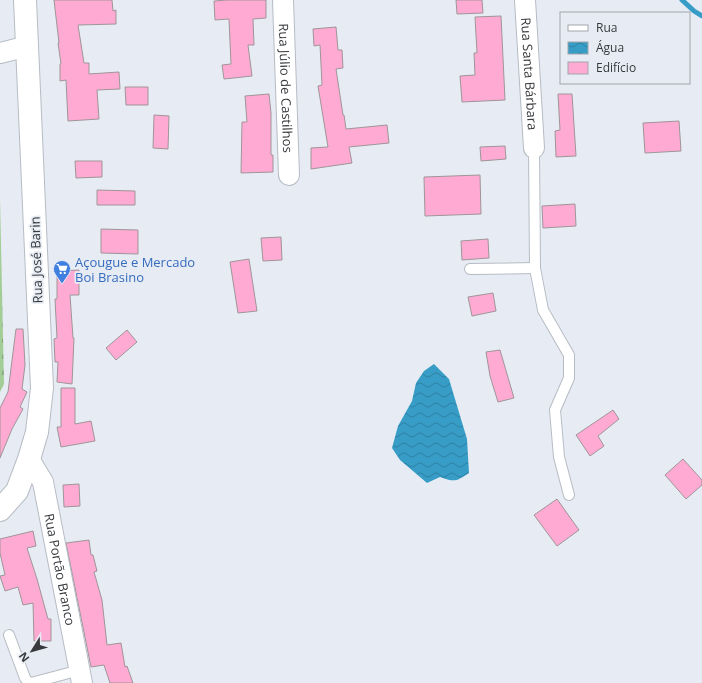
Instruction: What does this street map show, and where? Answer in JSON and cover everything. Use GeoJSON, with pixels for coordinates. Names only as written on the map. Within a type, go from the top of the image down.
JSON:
{"type":"FeatureCollection","features":[{"type":"Feature","properties":{"kind":"main road","name":"Rua José Barin"},"geometry":{"type":"LineString","coordinates":[[0,510],[17,491],[29,459],[37,432],[42,388],[25,0]]}},
{"type":"Feature","properties":{"kind":"street","name":"Rua Júlio de Castilhos"},"geometry":{"type":"LineString","coordinates":[[283,0],[289,175]]}},
{"type":"Feature","properties":{"kind":"street","name":"Rua Santa Bárbara"},"geometry":{"type":"LineString","coordinates":[[525,0],[534,148]]}},
{"type":"Feature","properties":{"kind":"street"},"geometry":{"type":"LineString","coordinates":[[0,53],[28,46]]}},
{"type":"Feature","properties":{"kind":"street","name":"Rua Portão Branco"},"geometry":{"type":"LineString","coordinates":[[29,459],[43,482],[81,676]]}},
{"type":"Feature","properties":{"kind":"lane"},"geometry":{"type":"LineString","coordinates":[[534,148],[535,268],[543,310],[568,355],[569,378],[555,410],[559,457],[569,495]]}},
{"type":"Feature","properties":{"kind":"lane"},"geometry":{"type":"LineString","coordinates":[[470,269],[535,268]]}},
{"type":"Feature","properties":{"kind":"lane"},"geometry":{"type":"LineString","coordinates":[[9,634],[26,678],[30,683],[81,676]]}},
{"type":"Feature","properties":{"kind":"green space"},"geometry":{"type":"Polygon","coordinates":[[[0,197],[4,384],[0,392],[0,197]]]}},
{"type":"Feature","properties":{"kind":"water"},"geometry":{"type":"Polygon","coordinates":[[[434,364],[449,379],[467,439],[469,473],[455,480],[440,477],[427,483],[400,460],[392,448],[398,426],[412,401],[416,383],[424,371],[434,364]]]}},
{"type":"Feature","properties":{"kind":"building"},"geometry":{"type":"Polygon","coordinates":[[[54,0],[112,0],[113,11],[116,10],[116,24],[78,25],[84,63],[89,63],[89,74],[119,72],[120,89],[97,90],[99,119],[68,121],[66,80],[60,81],[61,64],[54,0]]]}},
{"type":"Feature","properties":{"kind":"building"},"geometry":{"type":"Polygon","coordinates":[[[266,0],[266,18],[253,19],[254,45],[248,45],[252,76],[224,79],[222,65],[231,64],[229,19],[215,20],[214,1],[266,0]]]}},
{"type":"Feature","properties":{"kind":"building"},"geometry":{"type":"Polygon","coordinates":[[[456,0],[482,0],[483,13],[457,14],[456,0]]]}},
{"type":"Feature","properties":{"kind":"building"},"geometry":{"type":"Polygon","coordinates":[[[501,16],[505,100],[462,102],[460,76],[475,75],[474,53],[477,53],[475,17],[501,16]]]}},
{"type":"Feature","properties":{"kind":"building"},"geometry":{"type":"Polygon","coordinates":[[[336,27],[338,50],[342,50],[343,68],[336,69],[346,129],[387,125],[389,143],[349,147],[352,163],[311,169],[311,148],[328,147],[318,86],[322,85],[320,45],[314,46],[313,29],[336,27]]]}},
{"type":"Feature","properties":{"kind":"building"},"geometry":{"type":"Polygon","coordinates":[[[125,87],[148,87],[148,105],[126,105],[125,87]]]}},
{"type":"Feature","properties":{"kind":"building"},"geometry":{"type":"Polygon","coordinates":[[[269,94],[273,172],[241,173],[242,122],[247,122],[245,96],[269,94]]]}},
{"type":"Feature","properties":{"kind":"building"},"geometry":{"type":"Polygon","coordinates":[[[558,94],[572,94],[576,156],[556,157],[555,131],[560,130],[558,94]]]}},
{"type":"Feature","properties":{"kind":"building"},"geometry":{"type":"Polygon","coordinates":[[[154,115],[169,116],[168,149],[153,148],[154,115]]]}},
{"type":"Feature","properties":{"kind":"building"},"geometry":{"type":"Polygon","coordinates":[[[679,121],[681,151],[645,153],[643,123],[679,121]]]}},
{"type":"Feature","properties":{"kind":"building"},"geometry":{"type":"Polygon","coordinates":[[[505,146],[506,159],[481,161],[480,147],[505,146]]]}},
{"type":"Feature","properties":{"kind":"building"},"geometry":{"type":"Polygon","coordinates":[[[75,161],[102,161],[102,177],[76,178],[75,161]]]}},
{"type":"Feature","properties":{"kind":"building"},"geometry":{"type":"Polygon","coordinates":[[[480,175],[481,214],[425,216],[424,177],[480,175]]]}},
{"type":"Feature","properties":{"kind":"building"},"geometry":{"type":"Polygon","coordinates":[[[97,190],[135,191],[135,205],[97,205],[97,190]]]}},
{"type":"Feature","properties":{"kind":"building"},"geometry":{"type":"Polygon","coordinates":[[[575,204],[576,226],[543,228],[542,206],[575,204]]]}},
{"type":"Feature","properties":{"kind":"building"},"geometry":{"type":"Polygon","coordinates":[[[101,229],[138,230],[138,254],[101,253],[101,229]]]}},
{"type":"Feature","properties":{"kind":"building"},"geometry":{"type":"Polygon","coordinates":[[[281,237],[282,260],[263,261],[261,238],[281,237]]]}},
{"type":"Feature","properties":{"kind":"building"},"geometry":{"type":"Polygon","coordinates":[[[488,239],[489,258],[462,260],[461,241],[488,239]]]}},
{"type":"Feature","properties":{"kind":"building"},"geometry":{"type":"Polygon","coordinates":[[[249,259],[257,311],[238,313],[230,262],[249,259]]]}},
{"type":"Feature","properties":{"kind":"building"},"geometry":{"type":"Polygon","coordinates":[[[79,270],[79,295],[70,295],[74,338],[72,384],[57,382],[58,362],[55,362],[54,339],[57,338],[55,299],[57,299],[57,271],[79,270]]]}},
{"type":"Feature","properties":{"kind":"building"},"geometry":{"type":"Polygon","coordinates":[[[493,293],[496,311],[472,316],[468,297],[493,293]]]}},
{"type":"Feature","properties":{"kind":"building"},"geometry":{"type":"Polygon","coordinates":[[[16,329],[23,329],[25,365],[22,389],[27,392],[20,407],[23,409],[12,429],[0,458],[0,408],[8,392],[16,329]]]}},
{"type":"Feature","properties":{"kind":"building"},"geometry":{"type":"Polygon","coordinates":[[[127,330],[137,342],[116,360],[106,348],[127,330]]]}},
{"type":"Feature","properties":{"kind":"building"},"geometry":{"type":"Polygon","coordinates":[[[500,350],[514,398],[498,402],[490,376],[486,352],[500,350]]]}},
{"type":"Feature","properties":{"kind":"building"},"geometry":{"type":"Polygon","coordinates":[[[61,388],[75,388],[75,424],[91,421],[95,441],[61,447],[57,427],[61,427],[61,388]]]}},
{"type":"Feature","properties":{"kind":"building"},"geometry":{"type":"Polygon","coordinates":[[[613,410],[619,419],[598,436],[604,446],[590,456],[576,435],[613,410]]]}},
{"type":"Feature","properties":{"kind":"building"},"geometry":{"type":"Polygon","coordinates":[[[683,459],[702,480],[702,485],[686,499],[665,475],[683,459]]]}},
{"type":"Feature","properties":{"kind":"building"},"geometry":{"type":"Polygon","coordinates":[[[79,484],[80,506],[64,507],[63,485],[79,484]]]}},
{"type":"Feature","properties":{"kind":"building"},"geometry":{"type":"Polygon","coordinates":[[[557,499],[579,530],[557,546],[534,515],[557,499]]]}},
{"type":"Feature","properties":{"kind":"building"},"geometry":{"type":"Polygon","coordinates":[[[33,531],[36,546],[27,548],[48,619],[51,619],[51,641],[34,641],[33,603],[23,605],[18,587],[5,591],[0,576],[5,575],[0,553],[0,539],[33,531]]]}},
{"type":"Feature","properties":{"kind":"building"},"geometry":{"type":"Polygon","coordinates":[[[89,540],[91,555],[93,555],[97,571],[94,572],[102,600],[107,645],[121,643],[125,667],[127,666],[133,683],[110,683],[104,665],[91,667],[66,543],[89,540]]]}},
{"type":"Feature","properties":{"kind":"waterway"},"geometry":{"type":"LineString","coordinates":[[682,0],[702,16]]}},
{"type":"Feature","properties":{"kind":"place","name":"Açougue e Mercado Boi Brasino"},"geometry":{"type":"Point","coordinates":[62,284]}}]}
